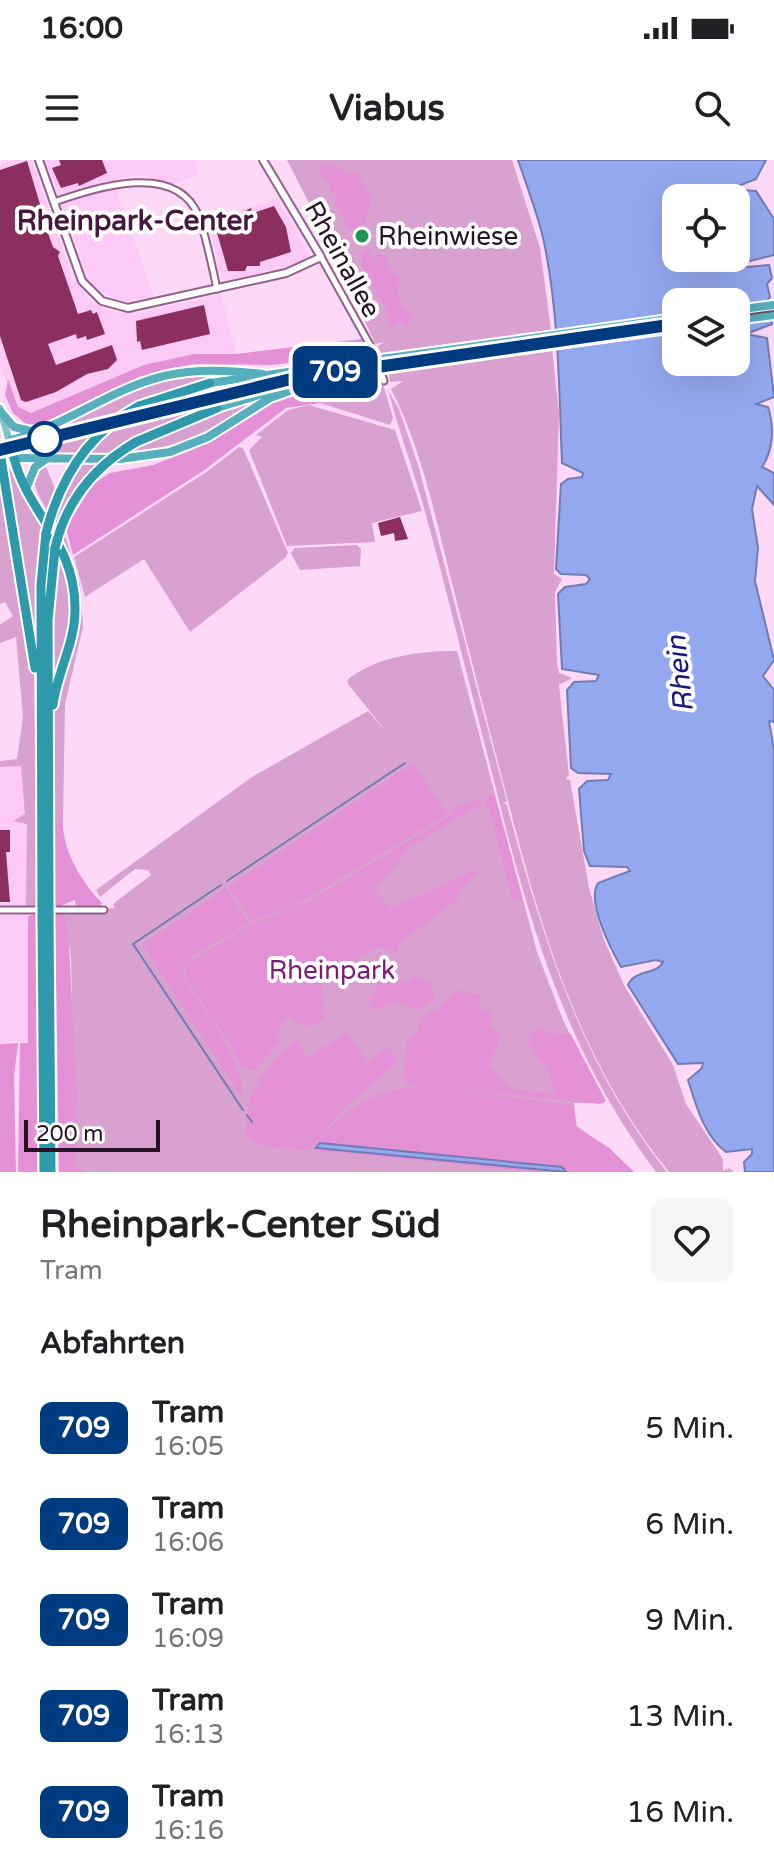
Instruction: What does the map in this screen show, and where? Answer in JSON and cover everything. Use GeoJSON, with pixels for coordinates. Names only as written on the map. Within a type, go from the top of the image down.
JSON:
{"type":"FeatureCollection","features":[{"type":"Feature","properties":{"kind":"highway"},"geometry":{"type":"LineString","coordinates":[[750,308],[774,305]]}},
{"type":"Feature","properties":{"kind":"highway"},"geometry":{"type":"LineString","coordinates":[[750,318],[774,315]]}},
{"type":"Feature","properties":{"kind":"highway"},"geometry":{"type":"LineString","coordinates":[[7,451],[48,458],[120,459],[170,452],[208,437],[270,398],[360,366],[662,320]]}},
{"type":"Feature","properties":{"kind":"highway"},"geometry":{"type":"LineString","coordinates":[[51,1172],[41,585],[46,533],[60,490],[79,457],[105,429],[139,406],[210,383],[263,374],[360,366],[662,330]]}},
{"type":"Feature","properties":{"kind":"highway"},"geometry":{"type":"LineString","coordinates":[[41,718],[30,621],[2,482],[7,451],[40,431],[165,376],[211,371],[263,374]]}},
{"type":"Feature","properties":{"kind":"highway"},"geometry":{"type":"LineString","coordinates":[[44,1172],[48,620],[55,548],[67,514],[84,486],[111,459],[136,442],[217,408],[335,375]]}},
{"type":"Feature","properties":{"kind":"highway"},"geometry":{"type":"LineString","coordinates":[[1,410],[19,430],[40,431]]}},
{"type":"Feature","properties":{"kind":"highway"},"geometry":{"type":"LineString","coordinates":[[7,451],[66,557],[75,598],[72,638],[56,688],[48,728]]}},
{"type":"Feature","properties":{"kind":"highway"},"geometry":{"type":"LineString","coordinates":[[27,487],[35,467],[48,458]]}},
{"type":"Feature","properties":{"kind":"main road"},"geometry":{"type":"LineString","coordinates":[[1,410],[7,451]]}},
{"type":"Feature","properties":{"kind":"main road"},"geometry":{"type":"LineString","coordinates":[[0,443],[7,451]]}},
{"type":"Feature","properties":{"kind":"street"},"geometry":{"type":"LineString","coordinates":[[39,160],[79,275],[90,293],[102,301],[134,308],[286,273],[321,257]]}},
{"type":"Feature","properties":{"kind":"street","name":"Rheinallee"},"geometry":{"type":"LineString","coordinates":[[263,160],[375,354],[384,381]]}},
{"type":"Feature","properties":{"kind":"street"},"geometry":{"type":"LineString","coordinates":[[54,202],[123,181],[154,181],[170,186],[185,197],[199,215],[217,289]]}},
{"type":"Feature","properties":{"kind":"street"},"geometry":{"type":"LineString","coordinates":[[0,912],[104,910]]}},
{"type":"Feature","properties":{"kind":"shaded area"},"geometry":{"type":"Polygon","coordinates":[[[13,160],[32,160],[73,278],[92,302],[110,311],[138,313],[221,294],[236,354],[194,354],[144,365],[31,413],[20,410],[0,365],[0,165],[13,160]]]}},
{"type":"Feature","properties":{"kind":"shaded area"},"geometry":{"type":"Polygon","coordinates":[[[45,160],[195,160],[199,174],[170,185],[142,175],[116,178],[116,188],[154,298],[117,301],[92,286],[45,160]]]}},
{"type":"Feature","properties":{"kind":"shaded area"},"geometry":{"type":"Polygon","coordinates":[[[277,198],[310,257],[288,266],[227,281],[221,279],[208,222],[277,198]]]}},
{"type":"Feature","properties":{"kind":"shaded area"},"geometry":{"type":"Polygon","coordinates":[[[21,766],[27,824],[28,1042],[0,1042],[0,767],[21,766]]]}},
{"type":"Feature","properties":{"kind":"green space"},"geometry":{"type":"Polygon","coordinates":[[[287,160],[512,160],[540,248],[551,330],[381,353],[376,347],[385,342],[375,344],[332,248],[287,160]]]}},
{"type":"Feature","properties":{"kind":"green space"},"geometry":{"type":"Polygon","coordinates":[[[333,164],[348,174],[357,173],[372,199],[365,223],[350,231],[334,202],[336,193],[330,191],[329,181],[320,175],[322,165],[333,164]]]}},
{"type":"Feature","properties":{"kind":"green space"},"geometry":{"type":"Polygon","coordinates":[[[368,250],[375,260],[378,254],[388,256],[388,265],[401,280],[397,286],[403,309],[409,311],[413,318],[406,327],[401,322],[393,327],[389,324],[388,312],[361,265],[363,251],[368,250]]]}},
{"type":"Feature","properties":{"kind":"green space"},"geometry":{"type":"Polygon","coordinates":[[[362,339],[373,354],[271,365],[196,364],[166,369],[139,377],[52,421],[27,425],[13,413],[5,395],[8,379],[18,407],[31,413],[144,365],[194,354],[236,354],[362,339]]]}},
{"type":"Feature","properties":{"kind":"green space"},"geometry":{"type":"Polygon","coordinates":[[[552,349],[559,413],[554,574],[562,579],[555,592],[557,663],[559,673],[572,678],[559,685],[569,775],[566,779],[570,780],[589,888],[604,940],[624,985],[673,1065],[686,1104],[723,1159],[723,1171],[729,1168],[734,1172],[669,1172],[611,1087],[567,994],[520,847],[428,488],[412,437],[391,389],[403,381],[390,382],[389,373],[552,349]]]}},
{"type":"Feature","properties":{"kind":"green space"},"geometry":{"type":"Polygon","coordinates":[[[326,370],[132,415],[194,390],[326,370]]]}},
{"type":"Feature","properties":{"kind":"green space"},"geometry":{"type":"Polygon","coordinates":[[[204,374],[241,375],[165,391],[109,420],[25,439],[157,384],[204,374]]]}},
{"type":"Feature","properties":{"kind":"green space"},"geometry":{"type":"Polygon","coordinates":[[[327,374],[251,392],[288,382],[327,374]]]}},
{"type":"Feature","properties":{"kind":"green space"},"geometry":{"type":"Polygon","coordinates":[[[379,374],[383,384],[352,396],[323,395],[320,403],[286,408],[203,471],[73,555],[66,528],[93,484],[110,473],[153,465],[196,448],[264,406],[297,392],[379,374]]]}},
{"type":"Feature","properties":{"kind":"green space"},"geometry":{"type":"Polygon","coordinates":[[[383,384],[393,418],[390,425],[320,403],[323,395],[352,396],[383,384]]]}},
{"type":"Feature","properties":{"kind":"green space"},"geometry":{"type":"Polygon","coordinates":[[[388,390],[399,409],[419,468],[507,802],[503,802],[507,805],[550,950],[568,998],[611,1088],[667,1172],[656,1172],[619,1118],[588,1062],[541,948],[506,829],[429,526],[388,390]]]}},
{"type":"Feature","properties":{"kind":"green space"},"geometry":{"type":"Polygon","coordinates":[[[251,392],[173,420],[108,453],[85,456],[119,424],[251,392]]]}},
{"type":"Feature","properties":{"kind":"green space"},"geometry":{"type":"Polygon","coordinates":[[[269,394],[199,434],[164,447],[121,457],[203,416],[269,394]]]}},
{"type":"Feature","properties":{"kind":"green space"},"geometry":{"type":"Polygon","coordinates":[[[309,405],[395,430],[422,511],[372,523],[375,542],[287,546],[249,450],[262,437],[256,435],[288,410],[309,405]]]}},
{"type":"Feature","properties":{"kind":"green space"},"geometry":{"type":"Polygon","coordinates":[[[100,428],[74,456],[27,454],[26,446],[100,428]]]}},
{"type":"Feature","properties":{"kind":"green space"},"geometry":{"type":"Polygon","coordinates":[[[239,447],[243,448],[288,553],[285,558],[190,632],[144,559],[85,597],[74,557],[208,471],[239,447]]]}},
{"type":"Feature","properties":{"kind":"green space"},"geometry":{"type":"Polygon","coordinates":[[[45,464],[55,489],[47,510],[35,486],[36,475],[45,464]]]}},
{"type":"Feature","properties":{"kind":"green space"},"geometry":{"type":"Polygon","coordinates":[[[78,465],[97,465],[72,495],[57,526],[53,520],[78,465]]]}},
{"type":"Feature","properties":{"kind":"green space"},"geometry":{"type":"Polygon","coordinates":[[[5,468],[9,468],[44,522],[38,561],[37,654],[5,468]]]}},
{"type":"Feature","properties":{"kind":"green space"},"geometry":{"type":"Polygon","coordinates":[[[0,484],[34,670],[37,907],[26,906],[27,824],[13,821],[25,814],[21,766],[0,767],[0,761],[17,759],[23,717],[16,637],[0,643],[0,625],[13,616],[5,602],[0,604],[0,484]]]}},
{"type":"Feature","properties":{"kind":"green space"},"geometry":{"type":"Polygon","coordinates":[[[64,532],[80,585],[83,627],[65,704],[63,822],[54,823],[54,709],[71,653],[72,567],[62,538],[64,532]]]}},
{"type":"Feature","properties":{"kind":"green space"},"geometry":{"type":"Polygon","coordinates":[[[357,545],[361,549],[360,566],[300,570],[291,553],[295,548],[357,545]]]}},
{"type":"Feature","properties":{"kind":"green space"},"geometry":{"type":"Polygon","coordinates":[[[59,549],[66,569],[71,604],[67,636],[51,691],[53,578],[59,549]]]}},
{"type":"Feature","properties":{"kind":"green space","name":"Rheinpark"},"geometry":{"type":"Polygon","coordinates":[[[457,651],[537,952],[563,1020],[604,1103],[574,1103],[575,1125],[609,1148],[634,1172],[76,1172],[71,957],[64,913],[115,908],[113,904],[151,875],[148,870],[135,869],[100,897],[96,890],[252,777],[368,711],[389,735],[348,684],[348,679],[360,671],[400,656],[457,651]]]}},
{"type":"Feature","properties":{"kind":"green space"},"geometry":{"type":"Polygon","coordinates":[[[413,763],[448,814],[296,905],[252,921],[228,887],[413,763]]]}},
{"type":"Feature","properties":{"kind":"green space"},"geometry":{"type":"Polygon","coordinates":[[[494,794],[522,898],[513,900],[489,808],[484,808],[487,797],[494,794]]]}},
{"type":"Feature","properties":{"kind":"green space"},"geometry":{"type":"Polygon","coordinates":[[[482,797],[481,808],[473,809],[409,848],[373,888],[391,908],[475,870],[477,873],[460,890],[458,899],[400,943],[396,952],[379,947],[323,976],[324,1018],[306,1025],[289,1017],[278,1030],[280,1042],[255,1070],[241,1068],[230,1044],[188,981],[185,971],[189,962],[251,924],[309,901],[451,815],[449,811],[482,797]]]}},
{"type":"Feature","properties":{"kind":"green space"},"geometry":{"type":"Polygon","coordinates":[[[63,822],[70,855],[81,877],[102,903],[99,907],[76,909],[75,900],[55,908],[54,823],[63,822]]]}},
{"type":"Feature","properties":{"kind":"green space"},"geometry":{"type":"Polygon","coordinates":[[[226,888],[249,923],[192,956],[183,971],[186,982],[230,1052],[237,1067],[243,1099],[143,945],[226,888]]]}},
{"type":"Feature","properties":{"kind":"green space"},"geometry":{"type":"Polygon","coordinates":[[[55,912],[64,913],[68,929],[77,1091],[76,1165],[85,1172],[59,1172],[55,912]]]}},
{"type":"Feature","properties":{"kind":"green space"},"geometry":{"type":"Polygon","coordinates":[[[37,913],[37,1172],[18,1172],[20,1043],[28,1043],[28,916],[37,913]]]}},
{"type":"Feature","properties":{"kind":"green space"},"geometry":{"type":"Polygon","coordinates":[[[391,972],[394,980],[409,982],[414,976],[431,982],[435,999],[419,1010],[394,1002],[377,1010],[367,1004],[379,981],[391,972]]]}},
{"type":"Feature","properties":{"kind":"green space"},"geometry":{"type":"Polygon","coordinates":[[[456,990],[480,995],[481,1002],[476,1003],[487,1013],[487,1008],[491,1012],[492,1027],[501,1035],[490,1066],[512,1089],[556,1094],[549,1074],[526,1040],[536,1028],[562,1035],[570,1033],[606,1101],[600,1104],[409,1085],[403,1079],[407,1041],[418,1033],[419,1019],[440,1007],[456,990]]]}},
{"type":"Feature","properties":{"kind":"green space"},"geometry":{"type":"Polygon","coordinates":[[[347,1032],[367,1061],[390,1047],[398,1062],[341,1112],[309,1150],[269,1147],[247,1136],[250,1100],[268,1067],[297,1039],[305,1055],[310,1056],[347,1032]]]}},
{"type":"Feature","properties":{"kind":"green space"},"geometry":{"type":"Polygon","coordinates":[[[18,1043],[14,1076],[16,1172],[0,1172],[0,1044],[18,1043]]]}},
{"type":"Feature","properties":{"kind":"green space"},"geometry":{"type":"Polygon","coordinates":[[[423,1086],[574,1105],[577,1129],[609,1148],[634,1172],[539,1172],[311,1150],[335,1123],[359,1104],[387,1092],[423,1086]]]}},
{"type":"Feature","properties":{"kind":"water","name":"Rhein"},"geometry":{"type":"Polygon","coordinates":[[[518,160],[766,160],[756,179],[744,184],[662,184],[662,272],[750,272],[750,267],[769,265],[772,278],[767,284],[770,297],[767,301],[772,324],[750,332],[750,288],[662,288],[662,376],[750,376],[750,335],[767,338],[774,397],[756,404],[768,407],[770,414],[771,445],[762,467],[774,473],[774,505],[757,486],[752,509],[758,548],[755,581],[774,660],[763,676],[774,690],[774,722],[769,721],[774,750],[774,1172],[745,1172],[744,1162],[752,1154],[752,1149],[726,1152],[712,1138],[688,1080],[702,1068],[703,1063],[678,1064],[628,985],[636,976],[656,969],[663,962],[656,960],[621,967],[597,913],[595,891],[598,883],[630,871],[627,867],[590,866],[584,851],[579,789],[587,781],[608,780],[611,774],[578,773],[571,768],[567,690],[574,682],[596,681],[599,675],[562,669],[558,594],[565,587],[586,584],[590,579],[586,575],[561,574],[556,569],[561,484],[568,479],[582,477],[583,473],[562,463],[553,297],[539,221],[518,160]]]}},
{"type":"Feature","properties":{"kind":"water"},"geometry":{"type":"Polygon","coordinates":[[[750,191],[756,191],[774,219],[774,255],[750,261],[750,191]]]}},
{"type":"Feature","properties":{"kind":"water"},"geometry":{"type":"Polygon","coordinates":[[[320,1143],[562,1167],[566,1172],[316,1148],[320,1143]]]}},
{"type":"Feature","properties":{"kind":"building"},"geometry":{"type":"Polygon","coordinates":[[[59,160],[102,160],[107,173],[79,186],[78,183],[61,188],[52,168],[61,165],[59,160]]]}},
{"type":"Feature","properties":{"kind":"building"},"geometry":{"type":"Polygon","coordinates":[[[27,161],[43,214],[49,221],[44,222],[53,247],[60,252],[58,256],[78,314],[91,310],[93,314],[97,312],[105,334],[87,340],[86,336],[77,339],[76,334],[48,344],[56,365],[112,345],[117,360],[108,369],[87,374],[56,392],[26,402],[21,400],[0,336],[0,170],[27,161]]]}},
{"type":"Feature","properties":{"kind":"building"},"geometry":{"type":"Polygon","coordinates":[[[274,206],[286,227],[291,252],[260,262],[260,266],[247,266],[245,271],[228,271],[216,229],[223,225],[222,221],[251,208],[253,213],[274,206]]]}},
{"type":"Feature","properties":{"kind":"building"},"geometry":{"type":"Polygon","coordinates":[[[204,305],[210,334],[142,350],[140,341],[137,342],[136,321],[204,305]]]}},
{"type":"Feature","properties":{"kind":"building"},"geometry":{"type":"Polygon","coordinates":[[[400,517],[408,539],[395,541],[394,533],[381,536],[378,523],[400,517]]]}},
{"type":"Feature","properties":{"kind":"building"},"geometry":{"type":"Polygon","coordinates":[[[0,830],[10,830],[10,852],[6,852],[10,902],[0,902],[0,830]]]}},
{"type":"Feature","properties":{"kind":"waterway"},"geometry":{"type":"LineString","coordinates":[[227,881],[405,763]]}},
{"type":"Feature","properties":{"kind":"waterway"},"geometry":{"type":"LineString","coordinates":[[221,885],[133,944],[243,1110]]}},
{"type":"Feature","properties":{"kind":"waterway"},"geometry":{"type":"LineString","coordinates":[[247,1115],[252,1122]]}},
{"type":"Feature","properties":{"kind":"tram line"},"geometry":{"type":"LineString","coordinates":[[750,314],[774,311]]}},
{"type":"Feature","properties":{"kind":"tram line"},"geometry":{"type":"LineString","coordinates":[[0,450],[287,380],[662,326]]}},
{"type":"Feature","properties":{"kind":"tram line","name":"709"},"geometry":{"type":"LineString","coordinates":[[0,450],[287,380],[360,367],[662,326]]}},
{"type":"Feature","properties":{"kind":"place","name":"Rheinwiese"},"geometry":{"type":"Point","coordinates":[362,236]}},
{"type":"Feature","properties":{"kind":"district","name":"Rheinpark-Center"},"geometry":{"type":"Point","coordinates":[135,220]}}]}
